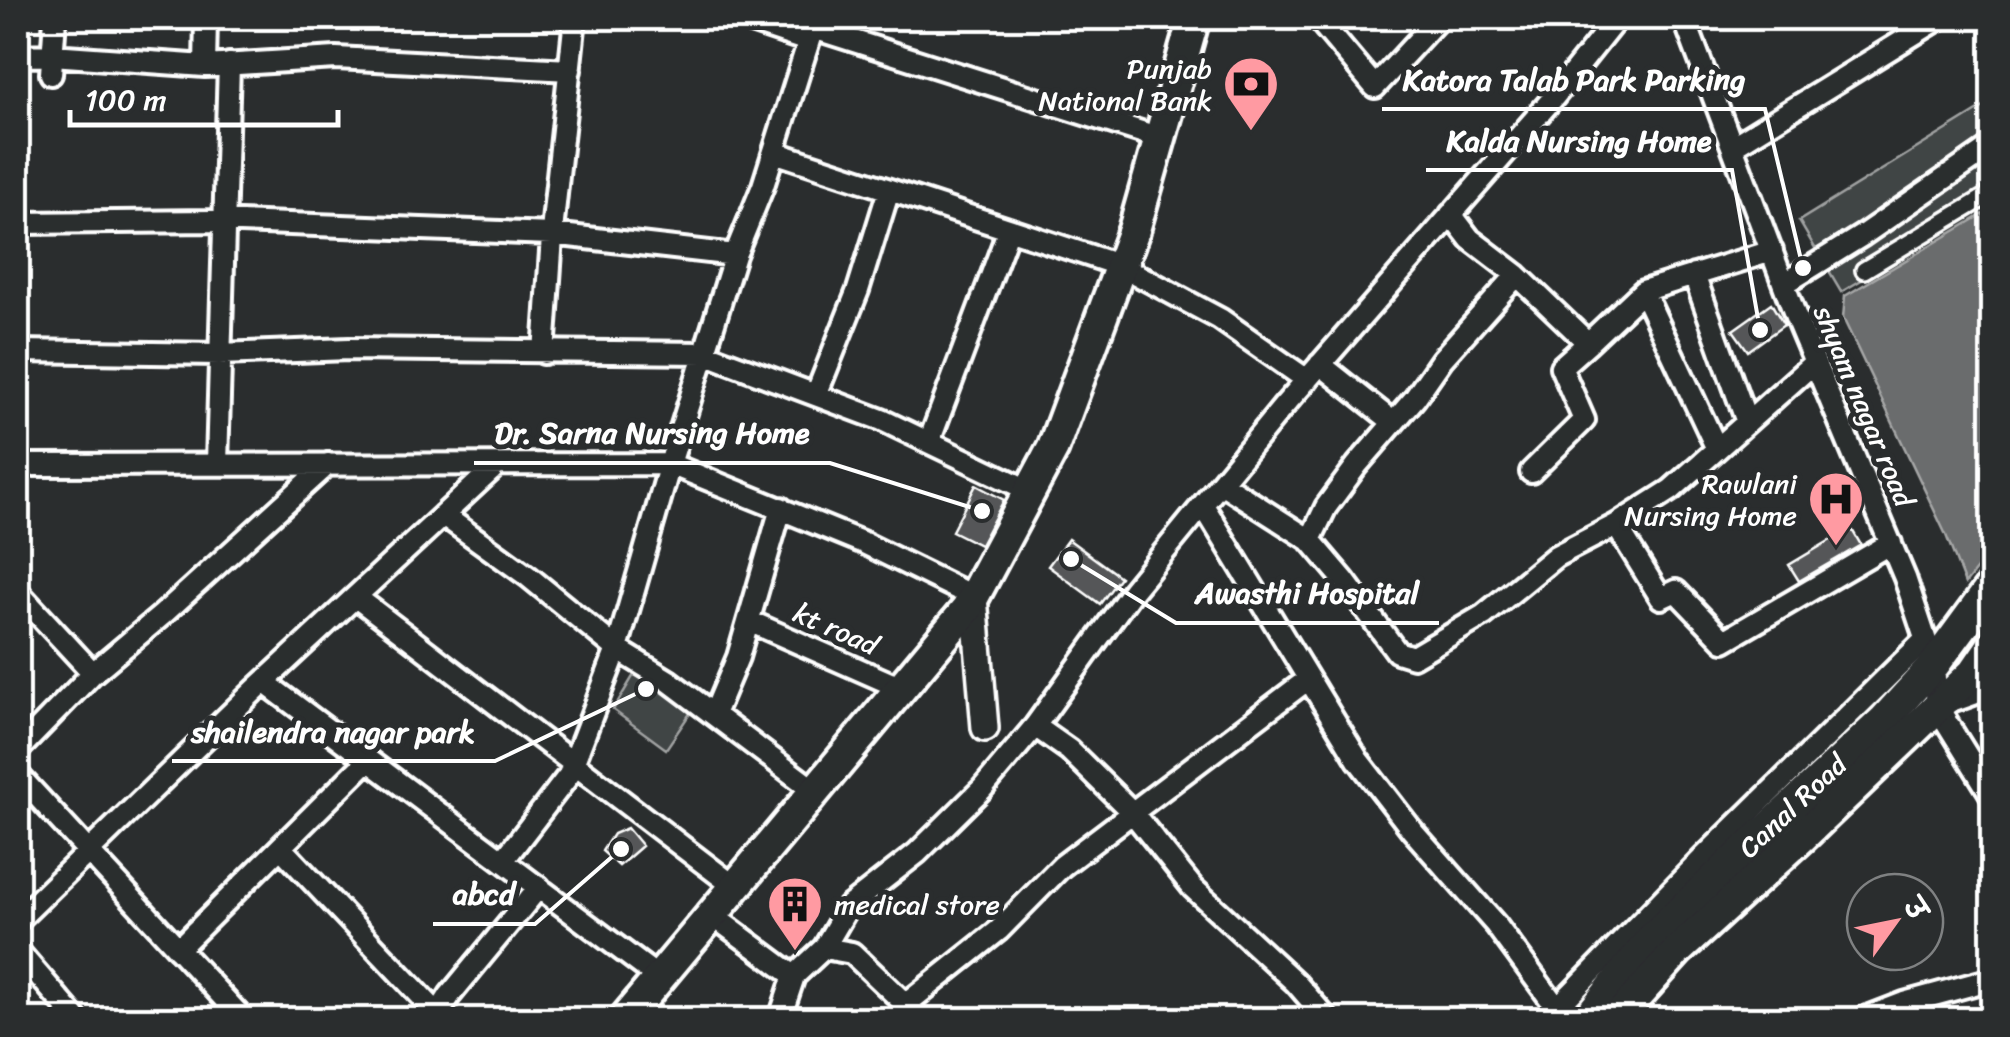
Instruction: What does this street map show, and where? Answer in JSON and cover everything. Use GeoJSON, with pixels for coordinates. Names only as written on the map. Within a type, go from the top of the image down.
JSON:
{"type":"FeatureCollection","features":[{"type":"Feature","properties":{"kind":"main road"},"geometry":{"type":"LineString","coordinates":[[624,1020],[967,609],[1053,448],[1121,266],[1194,18]]}},
{"type":"Feature","properties":{"kind":"main road","name":"Canal Road"},"geometry":{"type":"LineString","coordinates":[[1586,1020],[1654,935],[1884,721],[1929,652],[1992,586]]}},
{"type":"Feature","properties":{"kind":"main road","name":"Canal Road"},"geometry":{"type":"LineString","coordinates":[[1615,1020],[1677,952],[1974,672],[1992,646]]}},
{"type":"Feature","properties":{"kind":"street"},"geometry":{"type":"LineString","coordinates":[[52,64],[55,18]]}},
{"type":"Feature","properties":{"kind":"street"},"geometry":{"type":"LineString","coordinates":[[205,66],[206,18]]}},
{"type":"Feature","properties":{"kind":"street"},"geometry":{"type":"LineString","coordinates":[[544,353],[575,18]]}},
{"type":"Feature","properties":{"kind":"street"},"geometry":{"type":"LineString","coordinates":[[739,18],[812,29],[1160,138]]}},
{"type":"Feature","properties":{"kind":"street"},"geometry":{"type":"LineString","coordinates":[[1318,18],[1375,87],[1438,18]]}},
{"type":"Feature","properties":{"kind":"street"},"geometry":{"type":"LineString","coordinates":[[776,1020],[794,976],[824,948],[848,907],[917,853],[982,790],[1035,726],[1133,590],[1617,18]]}},
{"type":"Feature","properties":{"kind":"street","name":"shyam nagar road"},"geometry":{"type":"LineString","coordinates":[[1684,18],[1784,284],[1891,544],[1929,652],[1937,707]]}},
{"type":"Feature","properties":{"kind":"street"},"geometry":{"type":"LineString","coordinates":[[1733,146],[1940,18]]}},
{"type":"Feature","properties":{"kind":"street"},"geometry":{"type":"LineString","coordinates":[[503,862],[569,775],[617,649],[704,353],[812,29]]}},
{"type":"Feature","properties":{"kind":"street"},"geometry":{"type":"LineString","coordinates":[[18,56],[52,64],[205,66],[336,58],[570,70]]}},
{"type":"Feature","properties":{"kind":"street"},"geometry":{"type":"LineString","coordinates":[[217,464],[230,64]]}},
{"type":"Feature","properties":{"kind":"street"},"geometry":{"type":"LineString","coordinates":[[1784,284],[1992,146]]}},
{"type":"Feature","properties":{"kind":"street"},"geometry":{"type":"LineString","coordinates":[[774,152],[1121,266],[1314,372],[1393,422]]}},
{"type":"Feature","properties":{"kind":"street"},"geometry":{"type":"LineString","coordinates":[[816,395],[858,290],[889,190]]}},
{"type":"Feature","properties":{"kind":"street"},"geometry":{"type":"LineString","coordinates":[[1864,270],[1992,193]]}},
{"type":"Feature","properties":{"kind":"street"},"geometry":{"type":"LineString","coordinates":[[1451,214],[1470,239],[1517,275],[1588,342]]}},
{"type":"Feature","properties":{"kind":"street"},"geometry":{"type":"LineString","coordinates":[[18,223],[226,224],[552,234],[735,255]]}},
{"type":"Feature","properties":{"kind":"street"},"geometry":{"type":"LineString","coordinates":[[929,442],[1009,229]]}},
{"type":"Feature","properties":{"kind":"street"},"geometry":{"type":"LineString","coordinates":[[1532,472],[1584,420],[1561,367],[1643,290],[1772,252]]}},
{"type":"Feature","properties":{"kind":"street"},"geometry":{"type":"LineString","coordinates":[[1310,540],[1326,507],[1442,359],[1517,275]]}},
{"type":"Feature","properties":{"kind":"street"},"geometry":{"type":"LineString","coordinates":[[1694,275],[1747,422]]}},
{"type":"Feature","properties":{"kind":"street"},"geometry":{"type":"LineString","coordinates":[[1643,290],[1717,449]]}},
{"type":"Feature","properties":{"kind":"street"},"geometry":{"type":"LineString","coordinates":[[18,351],[704,353],[929,442],[1030,492]]}},
{"type":"Feature","properties":{"kind":"street"},"geometry":{"type":"LineString","coordinates":[[1222,483],[1310,540],[1397,652],[1414,657],[1484,615],[1556,556],[1671,490],[1815,362]]}},
{"type":"Feature","properties":{"kind":"street"},"geometry":{"type":"LineString","coordinates":[[18,750],[93,673],[328,464]]}},
{"type":"Feature","properties":{"kind":"street"},"geometry":{"type":"LineString","coordinates":[[18,466],[670,464],[781,508],[974,596],[985,728]]}},
{"type":"Feature","properties":{"kind":"street"},"geometry":{"type":"LineString","coordinates":[[18,920],[264,682],[497,465]]}},
{"type":"Feature","properties":{"kind":"street"},"geometry":{"type":"LineString","coordinates":[[1203,505],[1358,760],[1412,830],[1496,925],[1555,1014],[1704,857],[1929,652]]}},
{"type":"Feature","properties":{"kind":"street"},"geometry":{"type":"LineString","coordinates":[[714,714],[750,621],[781,508]]}},
{"type":"Feature","properties":{"kind":"street"},"geometry":{"type":"LineString","coordinates":[[443,515],[529,577],[617,649],[670,681],[816,790]]}},
{"type":"Feature","properties":{"kind":"street"},"geometry":{"type":"LineString","coordinates":[[1616,525],[1660,598],[1676,590],[1724,641],[1891,544]]}},
{"type":"Feature","properties":{"kind":"street"},"geometry":{"type":"LineString","coordinates":[[18,592],[93,673]]}},
{"type":"Feature","properties":{"kind":"street"},"geometry":{"type":"LineString","coordinates":[[356,597],[734,887]]}},
{"type":"Feature","properties":{"kind":"street","name":"kt road"},"geometry":{"type":"LineString","coordinates":[[750,621],[901,688]]}},
{"type":"Feature","properties":{"kind":"street"},"geometry":{"type":"LineString","coordinates":[[906,1004],[999,930],[1062,866],[1307,680]]}},
{"type":"Feature","properties":{"kind":"street"},"geometry":{"type":"LineString","coordinates":[[264,682],[659,978]]}},
{"type":"Feature","properties":{"kind":"street"},"geometry":{"type":"LineString","coordinates":[[1990,787],[1937,707],[1987,689],[1992,682]]}},
{"type":"Feature","properties":{"kind":"street"},"geometry":{"type":"LineString","coordinates":[[1035,726],[1069,750],[1132,812],[1193,888],[1296,983],[1328,1020]]}},
{"type":"Feature","properties":{"kind":"street"},"geometry":{"type":"LineString","coordinates":[[178,949],[368,760]]}},
{"type":"Feature","properties":{"kind":"street"},"geometry":{"type":"LineString","coordinates":[[18,774],[238,1018]]}},
{"type":"Feature","properties":{"kind":"street"},"geometry":{"type":"LineString","coordinates":[[282,849],[436,1017],[540,887]]}},
{"type":"Feature","properties":{"kind":"street"},"geometry":{"type":"LineString","coordinates":[[712,915],[794,976]]}},
{"type":"Feature","properties":{"kind":"street"},"geometry":{"type":"LineString","coordinates":[[824,948],[852,954],[922,1020]]}},
{"type":"Feature","properties":{"kind":"street"},"geometry":{"type":"LineString","coordinates":[[18,951],[77,1020]]}},
{"type":"Feature","properties":{"kind":"street"},"geometry":{"type":"LineString","coordinates":[[1860,1020],[1904,1003],[1992,979]]}},
{"type":"Feature","properties":{"kind":"shaded area"},"geometry":{"type":"Polygon","coordinates":[[[1992,102],[1992,203],[1841,292],[1799,221],[1992,102]]]}},
{"type":"Feature","properties":{"kind":"shaded area"},"geometry":{"type":"Polygon","coordinates":[[[1992,209],[1992,550],[1965,584],[1946,535],[1843,318],[1845,296],[1992,209]]]}},
{"type":"Feature","properties":{"kind":"shaded area"},"geometry":{"type":"Polygon","coordinates":[[[638,668],[693,709],[666,749],[613,710],[638,668]]]}},
{"type":"Feature","properties":{"kind":"building"},"geometry":{"type":"Polygon","coordinates":[[[1771,303],[1784,325],[1748,351],[1733,330],[1771,303]]]}},
{"type":"Feature","properties":{"kind":"building"},"geometry":{"type":"Polygon","coordinates":[[[976,485],[1004,500],[980,545],[952,531],[976,485]]]}},
{"type":"Feature","properties":{"kind":"building"},"geometry":{"type":"Polygon","coordinates":[[[1851,528],[1861,545],[1799,581],[1789,565],[1851,528]]]}},
{"type":"Feature","properties":{"kind":"building"},"geometry":{"type":"Polygon","coordinates":[[[1068,539],[1120,577],[1100,604],[1048,566],[1068,539]]]}},
{"type":"Feature","properties":{"kind":"building"},"geometry":{"type":"Polygon","coordinates":[[[627,828],[642,846],[619,866],[602,851],[613,834],[627,828]]]}},
{"type":"Feature","properties":{"kind":"place","name":"Punjab National Bank"},"geometry":{"type":"Point","coordinates":[1251,133]}},
{"type":"Feature","properties":{"kind":"place","name":"Katora Talab Park Parking"},"geometry":{"type":"Point","coordinates":[1803,268]}},
{"type":"Feature","properties":{"kind":"place","name":"Kalda Nursing Home"},"geometry":{"type":"Point","coordinates":[1760,330]}},
{"type":"Feature","properties":{"kind":"place","name":"Dr. Sarna Nursing Home"},"geometry":{"type":"Point","coordinates":[982,511]}},
{"type":"Feature","properties":{"kind":"place","name":"Rawlani Nursing Home"},"geometry":{"type":"Point","coordinates":[1836,548]}},
{"type":"Feature","properties":{"kind":"place","name":"Awasthi Hospital"},"geometry":{"type":"Point","coordinates":[1071,559]}},
{"type":"Feature","properties":{"kind":"place","name":"shailendra nagar park"},"geometry":{"type":"Point","coordinates":[646,689]}},
{"type":"Feature","properties":{"kind":"place","name":"abcd"},"geometry":{"type":"Point","coordinates":[621,849]}},
{"type":"Feature","properties":{"kind":"place","name":"medical store"},"geometry":{"type":"Point","coordinates":[795,953]}}]}
